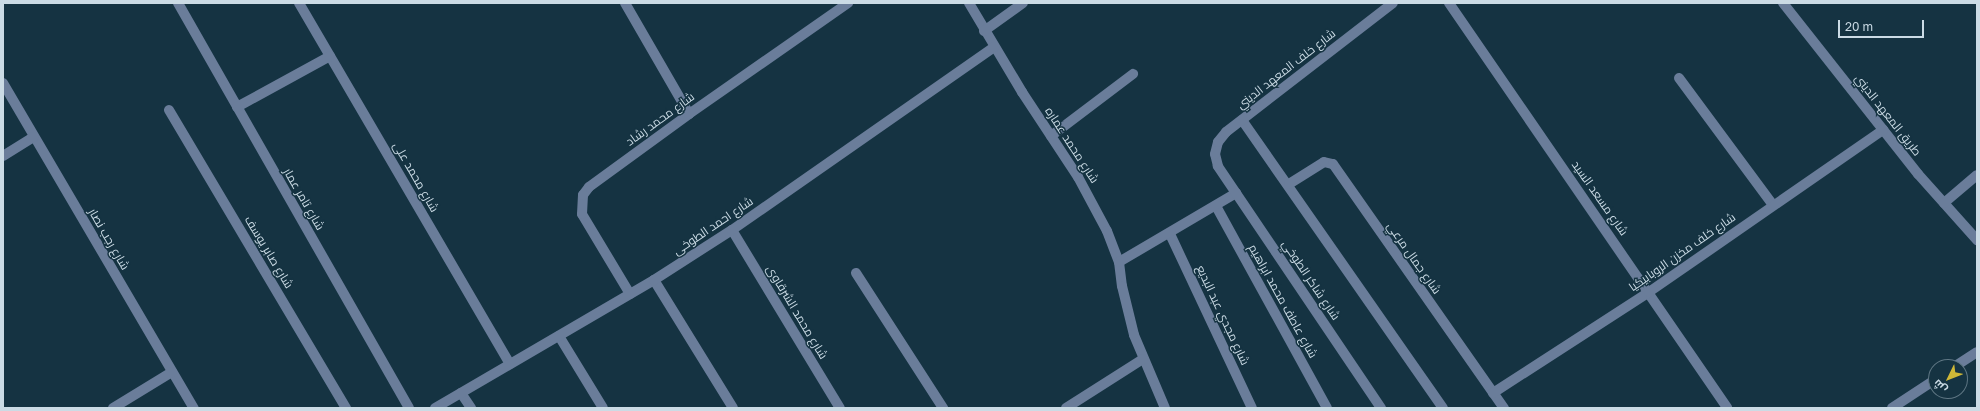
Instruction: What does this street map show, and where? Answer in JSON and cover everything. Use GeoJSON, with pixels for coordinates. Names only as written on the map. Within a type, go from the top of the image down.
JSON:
{"type":"FeatureCollection","features":[{"type":"Feature","properties":{"kind":"street","name":"شارع تامر عمار"},"geometry":{"type":"LineString","coordinates":[[178,3],[409,408]]}},
{"type":"Feature","properties":{"kind":"street","name":"شارع محمد على"},"geometry":{"type":"LineString","coordinates":[[299,3],[510,364]]}},
{"type":"Feature","properties":{"kind":"street"},"geometry":{"type":"LineString","coordinates":[[625,3],[688,114]]}},
{"type":"Feature","properties":{"kind":"street","name":"شارع محمد رشاد"},"geometry":{"type":"LineString","coordinates":[[630,294],[582,214],[583,195],[589,186],[688,114],[848,3]]}},
{"type":"Feature","properties":{"kind":"street","name":"شارع محمد عماره"},"geometry":{"type":"LineString","coordinates":[[969,3],[994,48],[1094,205],[1119,262],[1127,311],[1142,359],[1165,408]]}},
{"type":"Feature","properties":{"kind":"street"},"geometry":{"type":"LineString","coordinates":[[984,31],[1023,3]]}},
{"type":"Feature","properties":{"kind":"street","name":"شارع خلف المعهد الديني"},"geometry":{"type":"LineString","coordinates":[[1218,166],[1215,154],[1218,142],[1242,120],[1393,3]]}},
{"type":"Feature","properties":{"kind":"street","name":"شارع مسعد السيد"},"geometry":{"type":"LineString","coordinates":[[1449,3],[1649,292],[1727,408]]}},
{"type":"Feature","properties":{"kind":"street","name":"طريق المعهد الديني"},"geometry":{"type":"LineString","coordinates":[[1783,3],[1883,130],[1977,240]]}},
{"type":"Feature","properties":{"kind":"street","name":"شارع احمد الطوخى"},"geometry":{"type":"LineString","coordinates":[[435,408],[654,280],[732,230],[994,48]]}},
{"type":"Feature","properties":{"kind":"street"},"geometry":{"type":"LineString","coordinates":[[237,107],[330,56]]}},
{"type":"Feature","properties":{"kind":"street"},"geometry":{"type":"LineString","coordinates":[[1050,136],[1133,74]]}},
{"type":"Feature","properties":{"kind":"street"},"geometry":{"type":"LineString","coordinates":[[1680,78],[1774,205]]}},
{"type":"Feature","properties":{"kind":"street","name":"شارع رجب نصار"},"geometry":{"type":"LineString","coordinates":[[3,83],[194,408]]}},
{"type":"Feature","properties":{"kind":"street","name":"شارع صابر يوسف"},"geometry":{"type":"LineString","coordinates":[[169,110],[346,408]]}},
{"type":"Feature","properties":{"kind":"street"},"geometry":{"type":"LineString","coordinates":[[1242,120],[1289,184],[1443,408]]}},
{"type":"Feature","properties":{"kind":"street","name":"شارع خلف مخزن الروبابيكيا"},"geometry":{"type":"LineString","coordinates":[[1493,393],[1649,292],[1883,130]]}},
{"type":"Feature","properties":{"kind":"street"},"geometry":{"type":"LineString","coordinates":[[3,156],[34,136]]}},
{"type":"Feature","properties":{"kind":"street","name":"شارع جمال مرعي"},"geometry":{"type":"LineString","coordinates":[[1289,184],[1324,162],[1333,164],[1504,408]]}},
{"type":"Feature","properties":{"kind":"street","name":"شارع شاكر الطوخي"},"geometry":{"type":"LineString","coordinates":[[1218,166],[1381,408]]}},
{"type":"Feature","properties":{"kind":"street"},"geometry":{"type":"LineString","coordinates":[[1944,203],[1977,175]]}},
{"type":"Feature","properties":{"kind":"street"},"geometry":{"type":"LineString","coordinates":[[1119,262],[1170,234],[1236,193]]}},
{"type":"Feature","properties":{"kind":"street","name":"شارع عاطف محمد ابراهيم"},"geometry":{"type":"LineString","coordinates":[[1216,206],[1327,408]]}},
{"type":"Feature","properties":{"kind":"street","name":"شارع محمد الشرقاوى"},"geometry":{"type":"LineString","coordinates":[[732,230],[840,408]]}},
{"type":"Feature","properties":{"kind":"street","name":"شارع مجدي عبد البديع"},"geometry":{"type":"LineString","coordinates":[[1170,234],[1252,408]]}},
{"type":"Feature","properties":{"kind":"street"},"geometry":{"type":"LineString","coordinates":[[856,273],[944,408]]}},
{"type":"Feature","properties":{"kind":"street"},"geometry":{"type":"LineString","coordinates":[[654,280],[733,408]]}},
{"type":"Feature","properties":{"kind":"street"},"geometry":{"type":"LineString","coordinates":[[559,336],[603,408]]}},
{"type":"Feature","properties":{"kind":"street"},"geometry":{"type":"LineString","coordinates":[[1966,359],[1977,352]]}},
{"type":"Feature","properties":{"kind":"street"},"geometry":{"type":"LineString","coordinates":[[1066,408],[1142,359]]}},
{"type":"Feature","properties":{"kind":"street"},"geometry":{"type":"LineString","coordinates":[[113,408],[172,372]]}},
{"type":"Feature","properties":{"kind":"street"},"geometry":{"type":"LineString","coordinates":[[1892,408],[1928,384]]}},
{"type":"Feature","properties":{"kind":"street"},"geometry":{"type":"LineString","coordinates":[[462,393],[471,408]]}}]}
